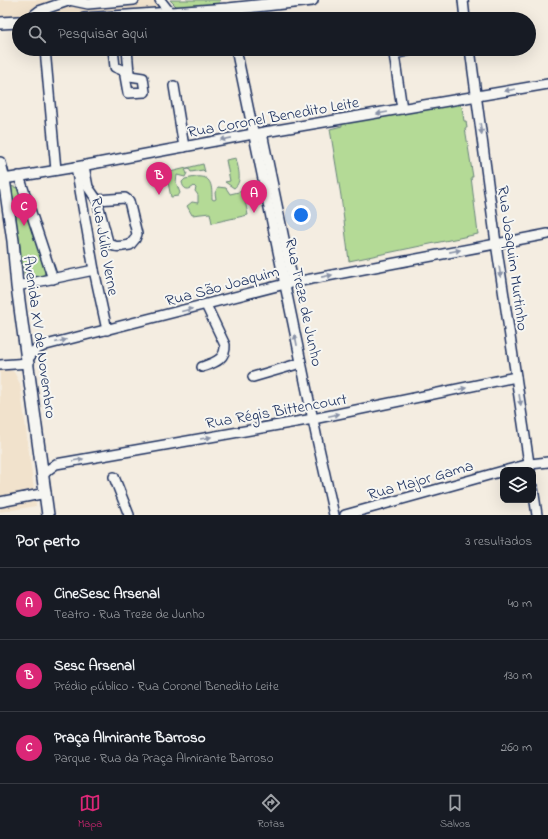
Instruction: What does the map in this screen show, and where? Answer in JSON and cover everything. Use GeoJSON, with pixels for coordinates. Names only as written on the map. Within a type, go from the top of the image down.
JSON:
{"type":"FeatureCollection","features":[{"type":"Feature","properties":{"kind":"main road"},"geometry":{"type":"LineString","coordinates":[[194,12],[312,0]]}},
{"type":"Feature","properties":{"kind":"main road"},"geometry":{"type":"LineString","coordinates":[[0,23],[12,22]]}},
{"type":"Feature","properties":{"kind":"main road","name":"Avenida XV de Novembro"},"geometry":{"type":"LineString","coordinates":[[0,163],[4,179],[48,515]]}},
{"type":"Feature","properties":{"kind":"street"},"geometry":{"type":"LineString","coordinates":[[38,12],[70,0],[88,4],[134,0]]}},
{"type":"Feature","properties":{"kind":"street"},"geometry":{"type":"LineString","coordinates":[[160,0],[169,12]]}},
{"type":"Feature","properties":{"kind":"street"},"geometry":{"type":"LineString","coordinates":[[463,0],[464,12]]}},
{"type":"Feature","properties":{"kind":"street"},"geometry":{"type":"LineString","coordinates":[[46,56],[56,170]]}},
{"type":"Feature","properties":{"kind":"street"},"geometry":{"type":"LineString","coordinates":[[114,56],[115,67],[129,74],[128,56]]}},
{"type":"Feature","properties":{"kind":"street","name":"Rua Treze de Junho"},"geometry":{"type":"LineString","coordinates":[[238,56],[258,134],[289,283],[301,363],[334,515]]}},
{"type":"Feature","properties":{"kind":"street"},"geometry":{"type":"LineString","coordinates":[[394,56],[402,109]]}},
{"type":"Feature","properties":{"kind":"street","name":"Rua Joaquim Murtinho"},"geometry":{"type":"LineString","coordinates":[[471,56],[496,243],[530,467]]}},
{"type":"Feature","properties":{"kind":"street","name":"Rua Coronel Benedito Leite"},"geometry":{"type":"LineString","coordinates":[[4,179],[548,84]]}},
{"type":"Feature","properties":{"kind":"street"},"geometry":{"type":"LineString","coordinates":[[174,86],[184,147]]}},
{"type":"Feature","properties":{"kind":"street"},"geometry":{"type":"LineString","coordinates":[[80,166],[88,188],[97,200],[108,242],[111,246],[115,247],[130,245],[137,234],[129,201],[125,198],[97,200]]}},
{"type":"Feature","properties":{"kind":"street","name":"Rua Júlio Verne"},"geometry":{"type":"LineString","coordinates":[[80,166],[94,270],[107,330]]}},
{"type":"Feature","properties":{"kind":"street"},"geometry":{"type":"LineString","coordinates":[[19,176],[53,279]]}},
{"type":"Feature","properties":{"kind":"street","name":"Rua São Joaquim"},"geometry":{"type":"LineString","coordinates":[[28,361],[35,350],[46,345],[289,283],[548,234]]}},
{"type":"Feature","properties":{"kind":"street"},"geometry":{"type":"LineString","coordinates":[[17,286],[94,270]]}},
{"type":"Feature","properties":{"kind":"street"},"geometry":{"type":"LineString","coordinates":[[202,367],[217,362],[224,355],[225,350],[225,345],[206,305]]}},
{"type":"Feature","properties":{"kind":"street"},"geometry":{"type":"LineString","coordinates":[[0,365],[28,361]]}},
{"type":"Feature","properties":{"kind":"street"},"geometry":{"type":"LineString","coordinates":[[253,377],[301,363]]}},
{"type":"Feature","properties":{"kind":"street","name":"Rua Régis Bittencourt"},"geometry":{"type":"LineString","coordinates":[[43,475],[56,464],[313,419],[516,377]]}},
{"type":"Feature","properties":{"kind":"street"},"geometry":{"type":"LineString","coordinates":[[530,467],[548,462]]}},
{"type":"Feature","properties":{"kind":"street","name":"Rua Major Gama"},"geometry":{"type":"LineString","coordinates":[[345,515],[500,472]]}},
{"type":"Feature","properties":{"kind":"street"},"geometry":{"type":"LineString","coordinates":[[114,477],[129,515]]}},
{"type":"Feature","properties":{"kind":"street"},"geometry":{"type":"LineString","coordinates":[[0,502],[46,493]]}},
{"type":"Feature","properties":{"kind":"street"},"geometry":{"type":"LineString","coordinates":[[535,503],[537,515]]}},
{"type":"Feature","properties":{"kind":"shaded area"},"geometry":{"type":"Polygon","coordinates":[[[0,0],[156,0],[164,11],[12,12],[12,17],[0,18],[0,0]]]}},
{"type":"Feature","properties":{"kind":"shaded area"},"geometry":{"type":"Polygon","coordinates":[[[4,367],[14,372],[20,384],[36,506],[0,512],[0,368],[4,367]]]}},
{"type":"Feature","properties":{"kind":"green space"},"geometry":{"type":"Polygon","coordinates":[[[170,0],[220,1],[217,5],[178,8],[170,0]]]}},
{"type":"Feature","properties":{"kind":"green space"},"geometry":{"type":"Polygon","coordinates":[[[458,103],[462,107],[464,121],[466,121],[467,128],[465,128],[473,177],[471,177],[478,234],[349,261],[341,196],[330,129],[342,126],[342,124],[458,103]]]}},
{"type":"Feature","properties":{"kind":"green space"},"geometry":{"type":"Polygon","coordinates":[[[236,158],[239,170],[239,179],[234,188],[225,182],[230,181],[226,160],[236,158]]]}},
{"type":"Feature","properties":{"kind":"green space"},"geometry":{"type":"Polygon","coordinates":[[[203,164],[205,172],[203,170],[191,172],[189,169],[185,170],[187,173],[185,177],[177,175],[176,182],[180,193],[178,196],[171,197],[166,173],[203,164]]]}},
{"type":"Feature","properties":{"kind":"green space"},"geometry":{"type":"Polygon","coordinates":[[[196,177],[205,178],[208,180],[212,190],[212,199],[214,200],[216,199],[215,193],[218,187],[226,188],[230,194],[243,191],[248,215],[212,223],[210,213],[192,215],[187,206],[192,202],[198,203],[198,195],[195,191],[196,188],[194,186],[190,189],[186,189],[182,182],[185,179],[196,177]]]}},
{"type":"Feature","properties":{"kind":"green space"},"geometry":{"type":"Polygon","coordinates":[[[10,186],[18,188],[21,193],[45,272],[44,275],[25,279],[10,186]]]}},
{"type":"Feature","properties":{"kind":"place","name":"Sesc Arsenal"},"geometry":{"type":"Point","coordinates":[159,195]}},
{"type":"Feature","properties":{"kind":"place","name":"CineSesc Arsenal"},"geometry":{"type":"Point","coordinates":[254,213]}},
{"type":"Feature","properties":{"kind":"place","name":"Praça Almirante Barroso"},"geometry":{"type":"Point","coordinates":[24,226]}}]}
